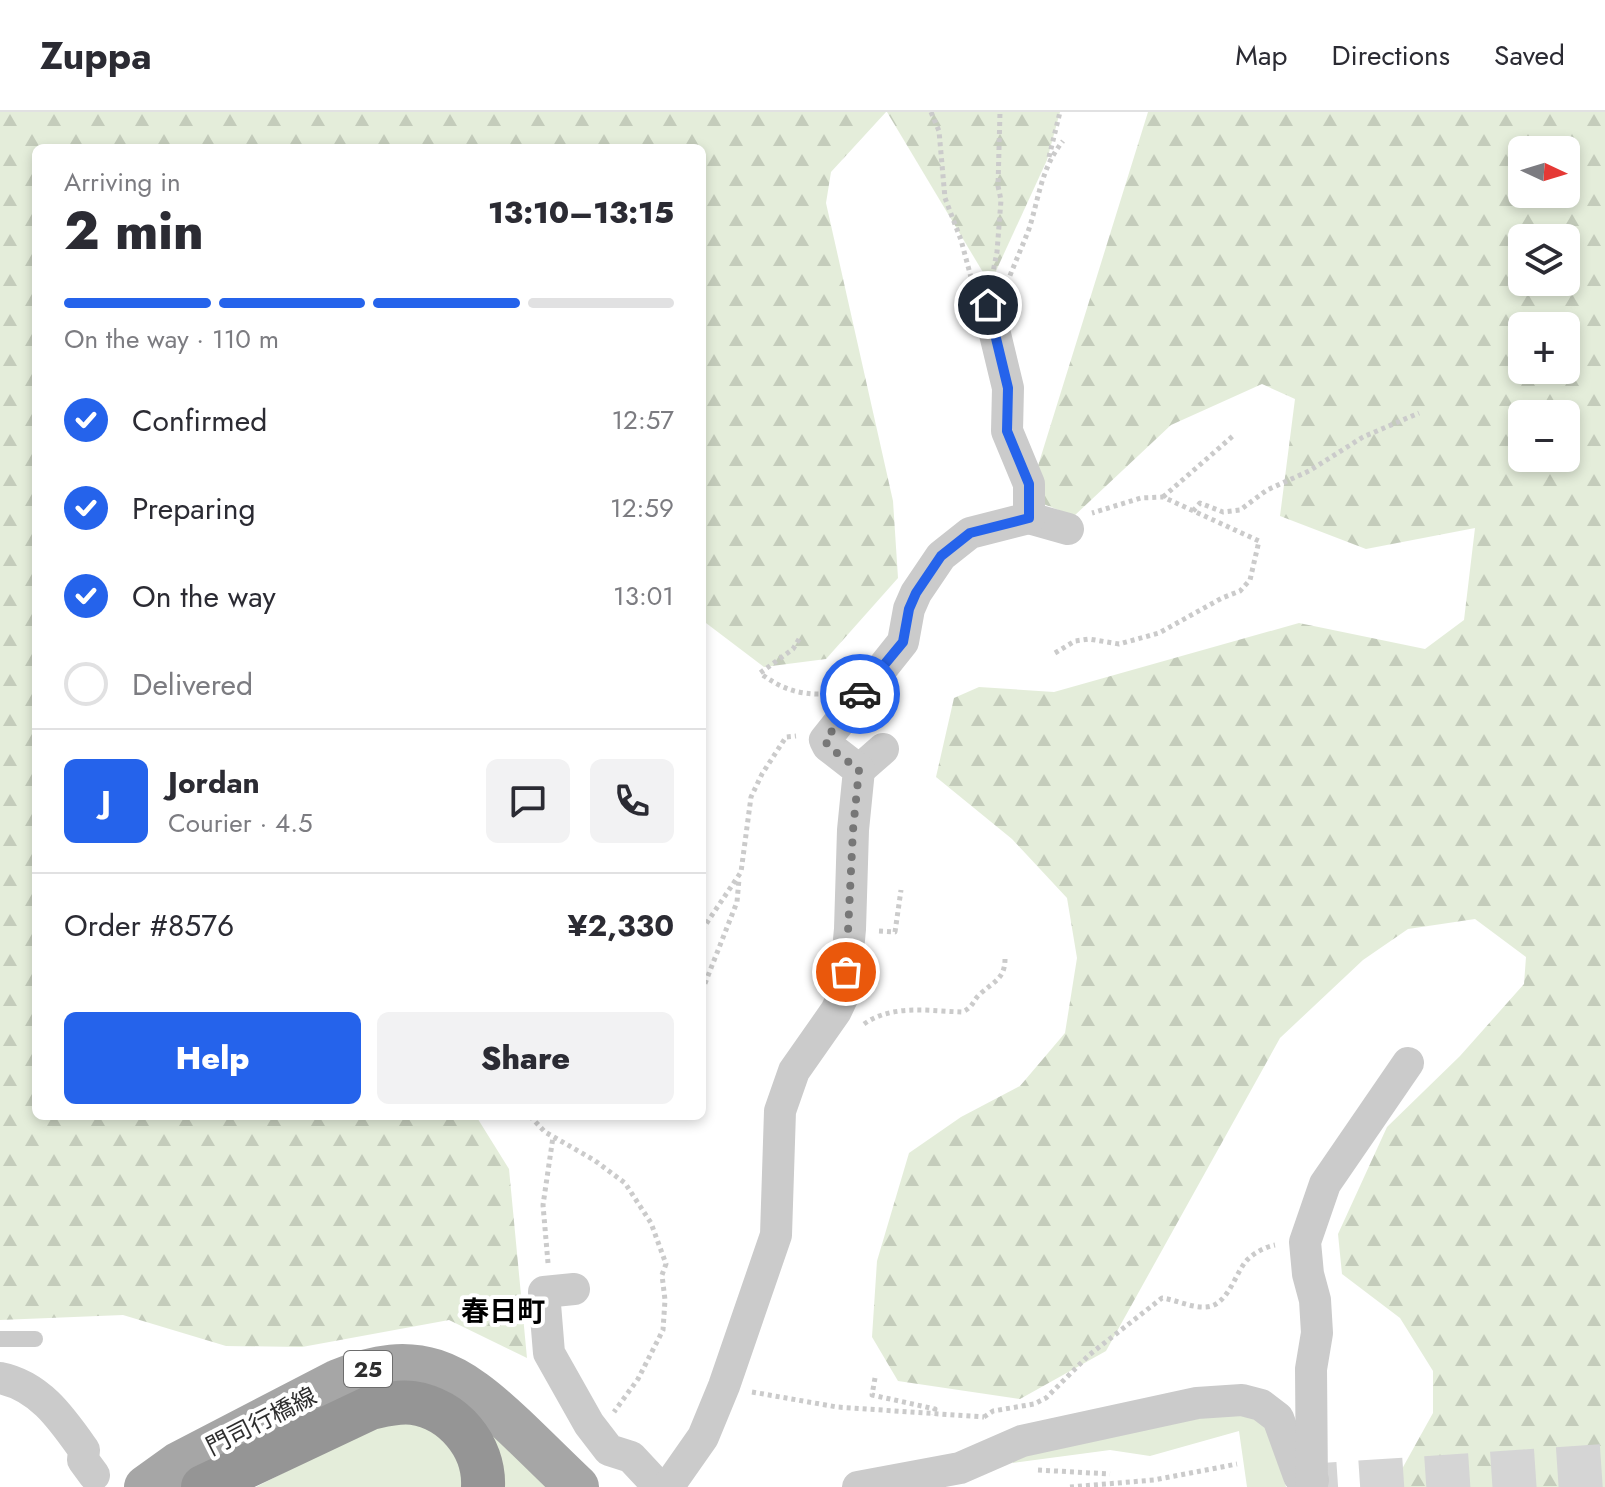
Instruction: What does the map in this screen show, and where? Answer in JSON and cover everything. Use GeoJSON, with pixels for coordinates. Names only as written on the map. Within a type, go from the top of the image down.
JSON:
{"type":"FeatureCollection","features":[{"type":"Feature","properties":{"kind":"highway"},"geometry":{"type":"LineString","coordinates":[[203,1487],[370,1408],[391,1403],[414,1403],[451,1419],[467,1435],[478,1456],[483,1487]]}},
{"type":"Feature","properties":{"kind":"main road","name":"門司行橋線"},"geometry":{"type":"LineString","coordinates":[[146,1487],[178,1464],[338,1381],[365,1370],[387,1366],[413,1366],[439,1371],[465,1384],[577,1487]]}},
{"type":"Feature","properties":{"kind":"street"},"geometry":{"type":"LineString","coordinates":[[859,770],[828,746],[825,740],[903,642],[909,609],[916,593],[941,556],[970,533],[1052,524],[1029,484],[1007,431],[1008,388],[988,305]]}},
{"type":"Feature","properties":{"kind":"street"},"geometry":{"type":"LineString","coordinates":[[668,1487],[703,1437],[724,1386],[776,1235],[780,1111],[794,1071],[823,1031],[844,994],[859,770],[883,749]]}},
{"type":"Feature","properties":{"kind":"street"},"geometry":{"type":"LineString","coordinates":[[858,1487],[1021,1457],[1197,1403],[1242,1400],[1261,1405],[1278,1418],[1299,1476],[1313,1483],[1311,1369],[1317,1333],[1305,1242],[1325,1184],[1408,1063]]}},
{"type":"Feature","properties":{"kind":"street"},"geometry":{"type":"LineString","coordinates":[[562,1291],[544,1292],[549,1353],[598,1437],[609,1450],[631,1457],[659,1487]]}},
{"type":"Feature","properties":{"kind":"street"},"geometry":{"type":"LineString","coordinates":[[0,1378],[12,1380],[38,1394],[59,1415],[84,1450],[83,1460],[94,1475]]}},
{"type":"Feature","properties":{"kind":"lane"},"geometry":{"type":"LineString","coordinates":[[0,1339],[35,1339]]}},
{"type":"Feature","properties":{"kind":"path"},"geometry":{"type":"LineString","coordinates":[[931,112],[939,131],[945,198],[973,285],[988,305]]}},
{"type":"Feature","properties":{"kind":"path"},"geometry":{"type":"LineString","coordinates":[[988,305],[997,252],[1001,200],[998,186],[1000,112]]}},
{"type":"Feature","properties":{"kind":"path"},"geometry":{"type":"LineString","coordinates":[[1050,159],[1060,112]]}},
{"type":"Feature","properties":{"kind":"path"},"geometry":{"type":"LineString","coordinates":[[988,305],[1006,285],[1029,229],[1042,176],[1063,141]]}},
{"type":"Feature","properties":{"kind":"path"},"geometry":{"type":"LineString","coordinates":[[1193,511],[1200,503],[1223,512],[1240,510],[1267,490],[1309,471],[1363,437],[1419,413]]}},
{"type":"Feature","properties":{"kind":"path"},"geometry":{"type":"LineString","coordinates":[[1163,497],[1234,435]]}},
{"type":"Feature","properties":{"kind":"path"},"geometry":{"type":"LineString","coordinates":[[1052,524],[1141,498],[1163,497],[1259,541],[1250,580],[1240,591],[1211,603],[1159,633],[1119,644],[1089,639],[1075,641],[1055,653]]}},
{"type":"Feature","properties":{"kind":"path"},"geometry":{"type":"LineString","coordinates":[[799,639],[793,649],[760,673],[776,685],[793,692],[831,694]]}},
{"type":"Feature","properties":{"kind":"path"},"geometry":{"type":"LineString","coordinates":[[706,981],[737,902],[751,797],[781,743],[790,734],[825,740]]}},
{"type":"Feature","properties":{"kind":"path"},"geometry":{"type":"LineString","coordinates":[[706,923],[739,878]]}},
{"type":"Feature","properties":{"kind":"path"},"geometry":{"type":"LineString","coordinates":[[850,929],[895,932],[901,890]]}},
{"type":"Feature","properties":{"kind":"path"},"geometry":{"type":"LineString","coordinates":[[856,1030],[884,1014],[907,1010],[969,1010],[978,995],[1000,979],[1005,959]]}},
{"type":"Feature","properties":{"kind":"path"},"geometry":{"type":"LineString","coordinates":[[534,1120],[553,1137],[594,1160],[625,1183],[651,1223],[666,1264],[662,1275],[665,1300],[663,1330],[638,1379],[598,1437]]}},
{"type":"Feature","properties":{"kind":"path"},"geometry":{"type":"LineString","coordinates":[[553,1137],[543,1205],[562,1291]]}},
{"type":"Feature","properties":{"kind":"path"},"geometry":{"type":"LineString","coordinates":[[724,1386],[837,1407],[984,1417],[993,1411],[1034,1404],[1046,1398],[1089,1355],[1162,1298],[1185,1305],[1214,1305],[1235,1285],[1237,1274],[1249,1258],[1271,1245],[1305,1242]]}},
{"type":"Feature","properties":{"kind":"path"},"geometry":{"type":"LineString","coordinates":[[875,1378],[872,1395],[935,1409],[933,1415]]}},
{"type":"Feature","properties":{"kind":"path"},"geometry":{"type":"LineString","coordinates":[[984,1417],[1021,1457],[1110,1474]]}},
{"type":"Feature","properties":{"kind":"path"},"geometry":{"type":"LineString","coordinates":[[1070,1487],[1154,1480],[1237,1464]]}},
{"type":"Feature","properties":{"kind":"green space"},"geometry":{"type":"Polygon","coordinates":[[[0,112],[886,112],[831,172],[826,203],[893,501],[898,578],[826,659],[764,667],[706,623],[706,144],[32,144],[32,1120],[478,1120],[509,1169],[527,1358],[449,1320],[302,1347],[226,1346],[123,1315],[0,1320],[0,112]]]}},
{"type":"Feature","properties":{"kind":"green space"},"geometry":{"type":"Polygon","coordinates":[[[887,112],[1060,112],[1047,160],[990,284],[887,112]]]}},
{"type":"Feature","properties":{"kind":"green space"},"geometry":{"type":"Polygon","coordinates":[[[1148,112],[1605,112],[1605,1487],[1392,1487],[1433,1413],[1433,1371],[1400,1318],[1342,1274],[1338,1234],[1387,1127],[1460,1056],[1524,984],[1526,957],[1475,919],[1408,929],[1363,960],[1280,1038],[1106,1351],[1020,1399],[898,1381],[872,1337],[877,1261],[909,1153],[961,1117],[1020,1086],[1065,1033],[1077,958],[1067,898],[1012,839],[936,777],[954,698],[979,687],[1054,692],[1299,623],[1425,649],[1464,620],[1475,528],[1366,549],[1280,516],[1295,399],[1262,384],[1171,425],[1074,516],[1028,498],[1148,112]]]}},
{"type":"Feature","properties":{"kind":"green space"},"geometry":{"type":"Polygon","coordinates":[[[1249,1411],[1270,1428],[1286,1487],[1247,1487],[1239,1431],[1150,1456],[1110,1450],[1013,1463],[1013,1456],[1168,1423],[1249,1411]]]}},
{"type":"Feature","properties":{"kind":"green space"},"geometry":{"type":"Polygon","coordinates":[[[480,1421],[554,1487],[502,1487],[480,1421]]]}},
{"type":"Feature","properties":{"kind":"green space"},"geometry":{"type":"Polygon","coordinates":[[[386,1422],[422,1425],[443,1435],[455,1454],[467,1487],[256,1487],[372,1427],[386,1422]]]}},
{"type":"Feature","properties":{"kind":"tunnel"},"geometry":{"type":"LineString","coordinates":[[1294,1487],[1605,1466]]}},
{"type":"Feature","properties":{"kind":"way so far"},"geometry":{"type":"LineString","coordinates":[[846,972],[859,770],[828,746],[825,740],[860,694]]}},
{"type":"Feature","properties":{"kind":"district","name":"春日町"},"geometry":{"type":"Point","coordinates":[503,1311]}},
{"type":"Feature","properties":{"kind":"route"},"geometry":{"type":"LineString","coordinates":[[860,694],[903,642],[909,609],[916,593],[941,556],[970,533],[1029,518],[1029,484],[1009,441],[1007,381],[988,305]]}}]}
